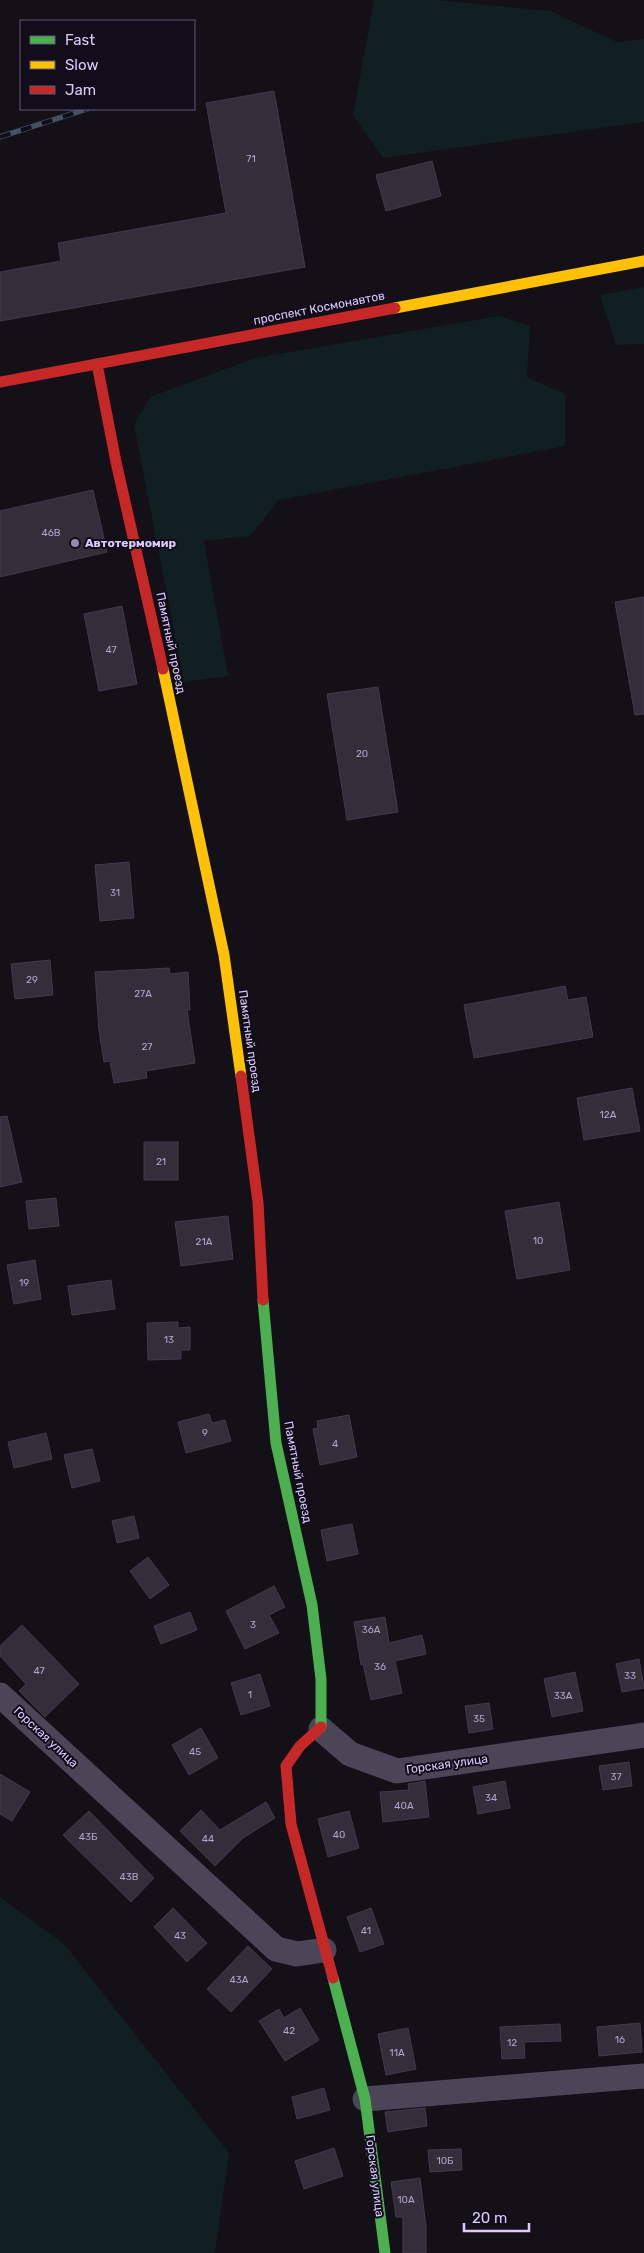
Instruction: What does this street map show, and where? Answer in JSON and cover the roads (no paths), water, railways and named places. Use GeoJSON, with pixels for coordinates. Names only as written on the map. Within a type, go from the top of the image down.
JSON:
{"type":"FeatureCollection","features":[{"type":"Feature","properties":{"kind":"street","name":"проспект Космонавтов"},"geometry":{"type":"LineString","coordinates":[[0,382],[644,261]]}},
{"type":"Feature","properties":{"kind":"street","name":"Памятный проезд"},"geometry":{"type":"LineString","coordinates":[[97,364],[116,462],[142,572],[224,955],[258,1202],[264,1327],[276,1443],[312,1605],[321,1679],[321,1729]]}},
{"type":"Feature","properties":{"kind":"street","name":"Горская улица"},"geometry":{"type":"LineString","coordinates":[[0,1695],[276,1949],[297,1954],[324,1950]]}},
{"type":"Feature","properties":{"kind":"street","name":"Горская улица"},"geometry":{"type":"LineString","coordinates":[[384,2253],[365,2099],[291,1824],[286,1766],[300,1746],[321,1729],[350,1754],[398,1771],[644,1735]]}},
{"type":"Feature","properties":{"kind":"street"},"geometry":{"type":"LineString","coordinates":[[365,2099],[644,2076]]}},
{"type":"Feature","properties":{"kind":"railway"},"geometry":{"type":"LineString","coordinates":[[0,137],[84,110]]}},
{"type":"Feature","properties":{"kind":"place","name":"Автотермомир"},"geometry":{"type":"Point","coordinates":[75,543]}}]}
